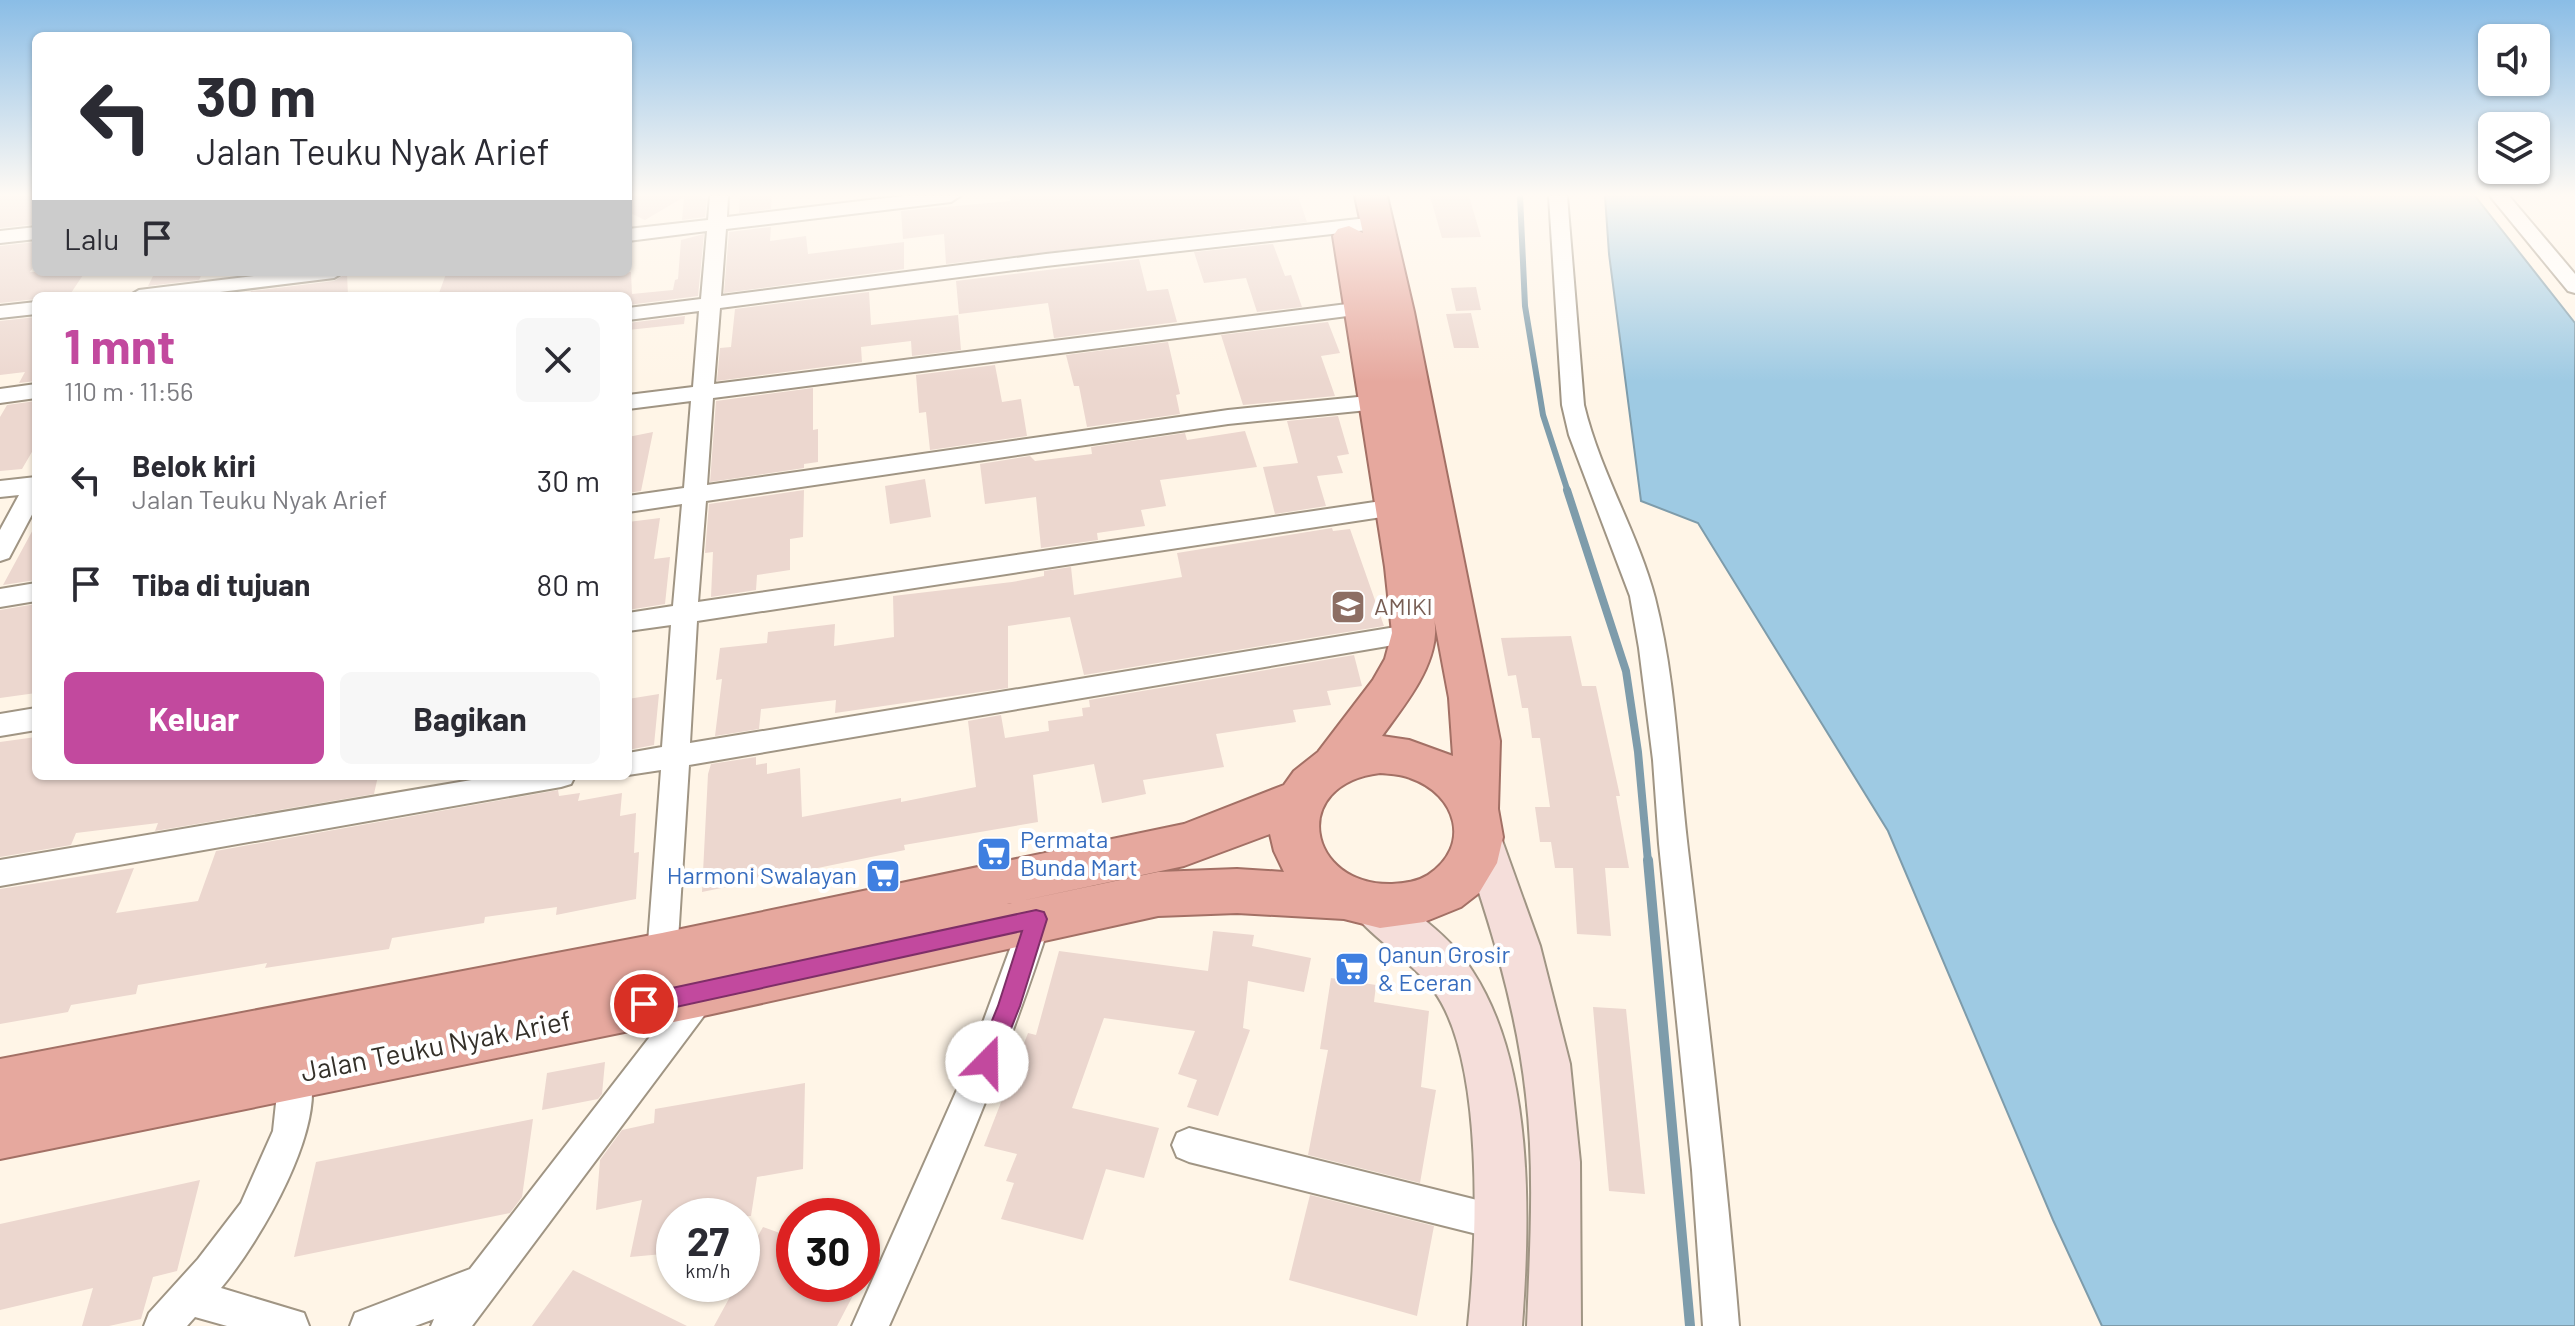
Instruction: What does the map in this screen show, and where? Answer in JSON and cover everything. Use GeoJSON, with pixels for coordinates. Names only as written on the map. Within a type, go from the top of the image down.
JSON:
{"type":"FeatureCollection","features":[{"type":"Feature","properties":{"kind":"highway"},"geometry":{"type":"LineString","coordinates":[[1361,258],[1363,308],[1414,633],[1407,660],[1389,692],[1335,764],[1314,780],[1299,800],[1294,821],[1296,843],[1305,864],[1322,883],[1357,901],[1399,907],[1426,901],[1449,890],[1467,873],[1476,852],[1477,741],[1397,312],[1377,258]]}},
{"type":"Feature","properties":{"kind":"highway"},"geometry":{"type":"LineString","coordinates":[[1335,764],[1380,754],[1427,763],[1447,775],[1463,790],[1477,819]]}},
{"type":"Feature","properties":{"kind":"highway","name":"Jalan Teuku Nyak Arief"},"geometry":{"type":"LineString","coordinates":[[0,1085],[662,956],[1184,845],[1230,830],[1299,800]]}},
{"type":"Feature","properties":{"kind":"highway","name":"Jalan Teuku Nyak Arief"},"geometry":{"type":"LineString","coordinates":[[0,1131],[295,1075],[1172,893],[1237,891],[1357,901]]}},
{"type":"Feature","properties":{"kind":"main road"},"geometry":{"type":"LineString","coordinates":[[1477,819],[1513,925],[1546,1065],[1556,1201],[1554,1326]]}},
{"type":"Feature","properties":{"kind":"main road"},"geometry":{"type":"LineString","coordinates":[[1357,901],[1416,938],[1458,988],[1476,1021],[1491,1098],[1501,1223],[1495,1326]]}},
{"type":"Feature","properties":{"kind":"street"},"geometry":{"type":"LineString","coordinates":[[662,956],[701,392],[715,258]]}},
{"type":"Feature","properties":{"kind":"street"},"geometry":{"type":"LineString","coordinates":[[632,314],[1028,258]]}},
{"type":"Feature","properties":{"kind":"street"},"geometry":{"type":"LineString","coordinates":[[1561,258],[1573,405],[1580,435],[1642,596],[1652,648],[1667,760],[1673,844],[1709,1170],[1721,1326]]}},
{"type":"Feature","properties":{"kind":"street"},"geometry":{"type":"LineString","coordinates":[[2551,258],[2575,287]]}},
{"type":"Feature","properties":{"kind":"street"},"geometry":{"type":"LineString","coordinates":[[171,292],[301,276]]}},
{"type":"Feature","properties":{"kind":"street"},"geometry":{"type":"LineString","coordinates":[[0,312],[32,308]]}},
{"type":"Feature","properties":{"kind":"street"},"geometry":{"type":"LineString","coordinates":[[632,401],[1363,308]]}},
{"type":"Feature","properties":{"kind":"street"},"geometry":{"type":"LineString","coordinates":[[0,396],[32,392]]}},
{"type":"Feature","properties":{"kind":"street"},"geometry":{"type":"LineString","coordinates":[[632,503],[1228,417],[1378,402]]}},
{"type":"Feature","properties":{"kind":"street"},"geometry":{"type":"LineString","coordinates":[[0,489],[32,485]]}},
{"type":"Feature","properties":{"kind":"street"},"geometry":{"type":"LineString","coordinates":[[0,552],[32,492]]}},
{"type":"Feature","properties":{"kind":"street"},"geometry":{"type":"LineString","coordinates":[[632,621],[1395,507]]}},
{"type":"Feature","properties":{"kind":"street"},"geometry":{"type":"LineString","coordinates":[[0,598],[32,593]]}},
{"type":"Feature","properties":{"kind":"street"},"geometry":{"type":"LineString","coordinates":[[632,763],[1414,633]]}},
{"type":"Feature","properties":{"kind":"street"},"geometry":{"type":"LineString","coordinates":[[0,725],[32,720]]}},
{"type":"Feature","properties":{"kind":"street"},"geometry":{"type":"LineString","coordinates":[[0,873],[538,780]]}},
{"type":"Feature","properties":{"kind":"street"},"geometry":{"type":"LineString","coordinates":[[870,1326],[953,1144],[1004,1020],[1036,919]]}},
{"type":"Feature","properties":{"kind":"street"},"geometry":{"type":"LineString","coordinates":[[449,1326],[703,992]]}},
{"type":"Feature","properties":{"kind":"street"},"geometry":{"type":"LineString","coordinates":[[162,1326],[189,1297],[253,1215],[290,1132],[295,1075]]}},
{"type":"Feature","properties":{"kind":"street"},"geometry":{"type":"LineString","coordinates":[[1189,1145],[1501,1223]]}},
{"type":"Feature","properties":{"kind":"street"},"geometry":{"type":"LineString","coordinates":[[368,1326],[480,1283]]}},
{"type":"Feature","properties":{"kind":"street"},"geometry":{"type":"LineString","coordinates":[[189,1297],[291,1326]]}},
{"type":"Feature","properties":{"kind":"water"},"geometry":{"type":"Polygon","coordinates":[[[1610,258],[2524,258],[2575,323],[2575,1326],[2102,1326],[2053,1220],[1888,831],[1698,523],[1641,501],[1610,258]]]}},
{"type":"Feature","properties":{"kind":"building"},"geometry":{"type":"Polygon","coordinates":[[[0,258],[32,258],[32,276],[82,276],[72,292],[32,292],[32,299],[0,303],[0,258]]]}},
{"type":"Feature","properties":{"kind":"building"},"geometry":{"type":"Polygon","coordinates":[[[680,258],[702,258],[698,296],[632,304],[632,294],[673,290],[678,279],[680,258]]]}},
{"type":"Feature","properties":{"kind":"building"},"geometry":{"type":"Polygon","coordinates":[[[727,258],[904,258],[904,269],[724,293],[727,258]]]}},
{"type":"Feature","properties":{"kind":"building"},"geometry":{"type":"Polygon","coordinates":[[[946,258],[999,258],[946,264],[946,258]]]}},
{"type":"Feature","properties":{"kind":"building"},"geometry":{"type":"Polygon","coordinates":[[[1196,258],[1278,258],[1285,276],[1291,275],[1302,307],[1257,312],[1246,278],[1204,283],[1196,258]]]}},
{"type":"Feature","properties":{"kind":"building"},"geometry":{"type":"Polygon","coordinates":[[[1139,259],[1147,291],[1168,289],[1177,322],[1054,338],[1048,303],[959,314],[956,281],[1139,259]]]}},
{"type":"Feature","properties":{"kind":"building"},"geometry":{"type":"Polygon","coordinates":[[[153,276],[201,276],[199,280],[148,286],[153,276]]]}},
{"type":"Feature","properties":{"kind":"building"},"geometry":{"type":"Polygon","coordinates":[[[347,276],[348,292],[251,292],[251,291],[334,281],[347,276]]]}},
{"type":"Feature","properties":{"kind":"building"},"geometry":{"type":"Polygon","coordinates":[[[445,276],[631,276],[632,292],[439,292],[445,276]]]}},
{"type":"Feature","properties":{"kind":"building"},"geometry":{"type":"Polygon","coordinates":[[[1476,287],[1481,310],[1456,311],[1451,288],[1476,287]]]}},
{"type":"Feature","properties":{"kind":"building"},"geometry":{"type":"Polygon","coordinates":[[[869,292],[871,325],[958,315],[961,350],[912,356],[911,341],[861,347],[862,362],[717,381],[720,348],[731,347],[735,309],[869,292]]]}},
{"type":"Feature","properties":{"kind":"building"},"geometry":{"type":"Polygon","coordinates":[[[1471,313],[1479,348],[1454,348],[1446,314],[1471,313]]]}},
{"type":"Feature","properties":{"kind":"building"},"geometry":{"type":"Polygon","coordinates":[[[685,316],[684,324],[632,330],[632,323],[685,316]]]}},
{"type":"Feature","properties":{"kind":"building"},"geometry":{"type":"Polygon","coordinates":[[[32,317],[32,381],[19,383],[25,372],[0,375],[0,321],[32,317]]]}},
{"type":"Feature","properties":{"kind":"building"},"geometry":{"type":"Polygon","coordinates":[[[1328,322],[1340,353],[1321,356],[1335,396],[1243,405],[1221,335],[1328,322]]]}},
{"type":"Feature","properties":{"kind":"building"},"geometry":{"type":"Polygon","coordinates":[[[1168,342],[1180,394],[1176,395],[1180,414],[1087,427],[1079,386],[1074,386],[1066,355],[1168,342]]]}},
{"type":"Feature","properties":{"kind":"building"},"geometry":{"type":"Polygon","coordinates":[[[995,365],[1002,402],[1021,399],[1027,436],[930,450],[926,412],[919,413],[916,375],[995,365]]]}},
{"type":"Feature","properties":{"kind":"building"},"geometry":{"type":"Polygon","coordinates":[[[813,388],[813,430],[818,429],[818,462],[804,464],[804,468],[710,482],[716,401],[813,388]]]}},
{"type":"Feature","properties":{"kind":"building"},"geometry":{"type":"Polygon","coordinates":[[[32,402],[32,452],[22,469],[0,471],[0,417],[7,405],[32,402]]]}},
{"type":"Feature","properties":{"kind":"building"},"geometry":{"type":"Polygon","coordinates":[[[1338,416],[1349,454],[1337,456],[1343,473],[1317,476],[1326,506],[1275,514],[1263,467],[1298,463],[1287,421],[1338,416]]]}},
{"type":"Feature","properties":{"kind":"building"},"geometry":{"type":"Polygon","coordinates":[[[1245,431],[1257,467],[1160,480],[1166,506],[1141,510],[1145,526],[1097,533],[1098,540],[1041,548],[1036,497],[985,504],[980,464],[1030,456],[1035,461],[1092,454],[1091,447],[1185,433],[1187,440],[1245,431]]]}},
{"type":"Feature","properties":{"kind":"building"},"geometry":{"type":"Polygon","coordinates":[[[653,432],[641,491],[632,492],[632,436],[653,432]]]}},
{"type":"Feature","properties":{"kind":"building"},"geometry":{"type":"Polygon","coordinates":[[[925,479],[931,517],[890,524],[885,486],[925,479]]]}},
{"type":"Feature","properties":{"kind":"building"},"geometry":{"type":"Polygon","coordinates":[[[804,490],[803,537],[790,539],[790,570],[757,575],[756,590],[711,597],[713,552],[705,553],[709,504],[804,490]]]}},
{"type":"Feature","properties":{"kind":"building"},"geometry":{"type":"Polygon","coordinates":[[[660,518],[654,559],[670,557],[665,604],[632,609],[632,522],[660,518]]]}},
{"type":"Feature","properties":{"kind":"building"},"geometry":{"type":"Polygon","coordinates":[[[1332,528],[1333,531],[1350,529],[1384,626],[1084,675],[1070,617],[1008,626],[1008,688],[835,713],[836,700],[761,709],[759,729],[715,736],[722,679],[716,680],[720,648],[767,643],[768,632],[835,624],[834,646],[894,637],[893,596],[1012,582],[1044,576],[1044,571],[1071,567],[1074,595],[1182,577],[1177,553],[1332,528]]]}},
{"type":"Feature","properties":{"kind":"building"},"geometry":{"type":"Polygon","coordinates":[[[32,531],[32,581],[3,585],[32,531]]]}},
{"type":"Feature","properties":{"kind":"building"},"geometry":{"type":"Polygon","coordinates":[[[32,605],[32,694],[0,698],[0,610],[32,605]]]}},
{"type":"Feature","properties":{"kind":"building"},"geometry":{"type":"Polygon","coordinates":[[[1571,636],[1582,686],[1596,686],[1620,796],[1616,796],[1629,868],[1605,868],[1611,936],[1577,934],[1573,868],[1555,868],[1551,842],[1540,842],[1535,807],[1550,807],[1540,738],[1532,738],[1528,708],[1522,708],[1516,675],[1508,676],[1501,638],[1571,636]]]}},
{"type":"Feature","properties":{"kind":"building"},"geometry":{"type":"Polygon","coordinates":[[[1354,655],[1362,686],[1327,691],[1331,705],[1293,710],[1296,722],[1216,734],[1224,767],[1143,780],[1146,794],[1102,803],[1094,764],[1033,775],[1038,822],[904,845],[905,850],[702,892],[711,764],[756,757],[756,765],[767,763],[767,774],[800,768],[802,817],[901,798],[901,802],[976,787],[968,721],[1001,715],[1005,738],[1049,731],[1048,721],[1083,716],[1082,708],[1090,707],[1089,700],[1354,655]]]}},
{"type":"Feature","properties":{"kind":"building"},"geometry":{"type":"Polygon","coordinates":[[[659,694],[654,745],[632,749],[632,698],[659,694]]]}},
{"type":"Feature","properties":{"kind":"building"},"geometry":{"type":"Polygon","coordinates":[[[32,738],[32,780],[377,780],[374,794],[155,831],[158,823],[76,833],[71,845],[0,857],[0,742],[32,738]]]}},
{"type":"Feature","properties":{"kind":"building"},"geometry":{"type":"Polygon","coordinates":[[[558,790],[559,796],[580,793],[578,801],[622,793],[620,816],[636,813],[634,853],[639,852],[636,899],[556,915],[557,907],[485,917],[484,923],[392,938],[389,949],[265,968],[267,963],[138,985],[136,994],[71,1005],[68,1012],[0,1024],[0,889],[134,868],[116,913],[198,901],[216,851],[558,790]]]}},
{"type":"Feature","properties":{"kind":"building"},"geometry":{"type":"Polygon","coordinates":[[[1213,931],[1254,935],[1252,946],[1311,958],[1304,992],[1248,981],[1243,1028],[1250,1030],[1218,1116],[1187,1107],[1197,1080],[1178,1074],[1195,1031],[1104,1018],[1072,1108],[1159,1128],[1144,1178],[1106,1169],[1083,1240],[1001,1219],[1014,1183],[1006,1181],[1017,1154],[984,1146],[1028,1033],[1036,1035],[1059,951],[1208,971],[1213,931]]]}},
{"type":"Feature","properties":{"kind":"building"},"geometry":{"type":"Polygon","coordinates":[[[1331,978],[1376,985],[1374,1002],[1429,1011],[1421,1087],[1436,1090],[1420,1183],[1308,1155],[1328,1050],[1320,1049],[1331,978]]]}},
{"type":"Feature","properties":{"kind":"building"},"geometry":{"type":"Polygon","coordinates":[[[1593,1007],[1626,1009],[1645,1194],[1609,1191],[1593,1007]]]}},
{"type":"Feature","properties":{"kind":"building"},"geometry":{"type":"Polygon","coordinates":[[[605,1062],[602,1094],[598,1099],[542,1110],[547,1073],[605,1062]]]}},
{"type":"Feature","properties":{"kind":"building"},"geometry":{"type":"Polygon","coordinates":[[[805,1083],[803,1169],[757,1177],[754,1198],[656,1198],[656,1255],[630,1257],[642,1200],[596,1210],[600,1160],[622,1130],[654,1123],[655,1109],[805,1083]]]}},
{"type":"Feature","properties":{"kind":"building"},"geometry":{"type":"Polygon","coordinates":[[[533,1119],[522,1197],[510,1213],[294,1257],[316,1162],[533,1119]]]}},
{"type":"Feature","properties":{"kind":"building"},"geometry":{"type":"Polygon","coordinates":[[[200,1180],[177,1271],[153,1277],[141,1319],[109,1326],[82,1326],[93,1288],[0,1310],[0,1224],[200,1180]]]}},
{"type":"Feature","properties":{"kind":"building"},"geometry":{"type":"Polygon","coordinates":[[[1310,1195],[1434,1226],[1417,1316],[1289,1280],[1310,1195]]]}},
{"type":"Feature","properties":{"kind":"building"},"geometry":{"type":"Polygon","coordinates":[[[763,1227],[776,1232],[776,1302],[850,1302],[837,1326],[714,1326],[727,1302],[760,1302],[760,1232],[763,1227]]]}},
{"type":"Feature","properties":{"kind":"building"},"geometry":{"type":"Polygon","coordinates":[[[573,1270],[620,1293],[687,1326],[532,1326],[573,1270]]]}},
{"type":"Feature","properties":{"kind":"waterway"},"geometry":{"type":"LineString","coordinates":[[1523,258],[1525,306],[1543,415],[1568,492]]}},
{"type":"Feature","properties":{"kind":"waterway"},"geometry":{"type":"LineString","coordinates":[[1567,490],[1626,671],[1638,752],[1648,862]]}},
{"type":"Feature","properties":{"kind":"waterway"},"geometry":{"type":"LineString","coordinates":[[1648,860],[1690,1326]]}},
{"type":"Feature","properties":{"kind":"place","name":"AMIKI"},"geometry":{"type":"Point","coordinates":[1348,607]}},
{"type":"Feature","properties":{"kind":"place","name":"Permata Bunda Mart"},"geometry":{"type":"Point","coordinates":[994,854]}},
{"type":"Feature","properties":{"kind":"place","name":"Harmoni Swalayan"},"geometry":{"type":"Point","coordinates":[883,876]}},
{"type":"Feature","properties":{"kind":"place","name":"Qanun Grosir & Eceran"},"geometry":{"type":"Point","coordinates":[1352,969]}},
{"type":"Feature","properties":{"kind":"route"},"geometry":{"type":"LineString","coordinates":[[644,1004],[1036,919],[1009,1006],[987,1062]]}}]}
